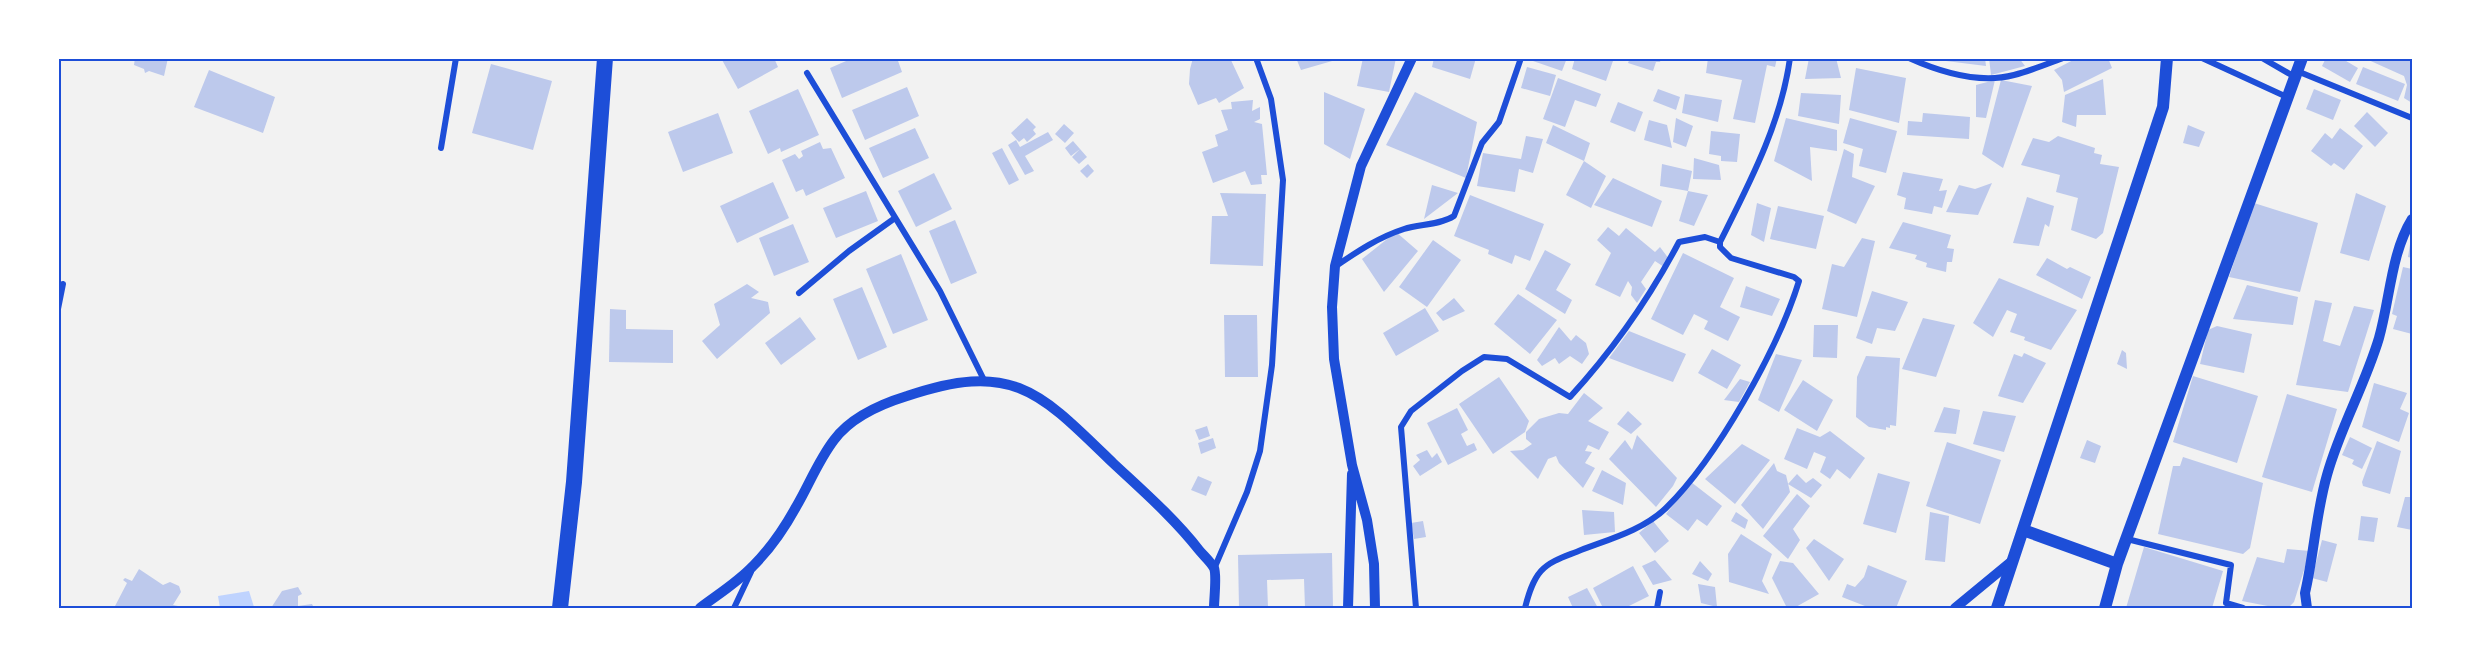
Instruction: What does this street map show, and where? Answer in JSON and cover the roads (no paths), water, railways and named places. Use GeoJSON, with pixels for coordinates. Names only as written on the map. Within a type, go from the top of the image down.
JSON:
{"type":"FeatureCollection","features":[{"type":"Feature","properties":{"kind":"highway"},"geometry":{"type":"LineString","coordinates":[[560,609],[574,482],[605,58]]}},
{"type":"Feature","properties":{"kind":"main road"},"geometry":{"type":"LineString","coordinates":[[1997,609],[2163,107],[2167,58]]}},
{"type":"Feature","properties":{"kind":"main road"},"geometry":{"type":"LineString","coordinates":[[2105,609],[2117,564],[2302,58]]}},
{"type":"Feature","properties":{"kind":"main road"},"geometry":{"type":"LineString","coordinates":[[2024,530],[2117,564]]}},
{"type":"Feature","properties":{"kind":"street"},"geometry":{"type":"LineString","coordinates":[[441,148],[456,58]]}},
{"type":"Feature","properties":{"kind":"street"},"geometry":{"type":"LineString","coordinates":[[1214,609],[1214,569],[1247,492],[1260,451],[1272,365],[1283,180],[1271,99],[1256,58]]}},
{"type":"Feature","properties":{"kind":"street"},"geometry":{"type":"LineString","coordinates":[[1375,609],[1374,564],[1360,489],[1352,465],[1334,359],[1332,307],[1335,266],[1360,166],[1412,58]]}},
{"type":"Feature","properties":{"kind":"street"},"geometry":{"type":"LineString","coordinates":[[1335,266],[1380,238],[1415,226],[1448,220],[1454,216],[1482,142],[1499,122],[1521,58]]}},
{"type":"Feature","properties":{"kind":"street"},"geometry":{"type":"LineString","coordinates":[[1525,609],[1536,578],[1549,564],[1626,533],[1664,510],[1698,470],[1720,439],[1754,381],[1787,315],[1799,281],[1794,277],[1731,258],[1721,251],[1720,242],[1757,165],[1779,110],[1790,58]]}},
{"type":"Feature","properties":{"kind":"street"},"geometry":{"type":"LineString","coordinates":[[1909,58],[1930,68],[1979,78],[2012,76],[2063,58]]}},
{"type":"Feature","properties":{"kind":"street"},"geometry":{"type":"LineString","coordinates":[[2202,58],[2287,97]]}},
{"type":"Feature","properties":{"kind":"street"},"geometry":{"type":"LineString","coordinates":[[2262,58],[2296,74],[2412,118]]}},
{"type":"Feature","properties":{"kind":"street"},"geometry":{"type":"LineString","coordinates":[[807,74],[940,291],[984,380]]}},
{"type":"Feature","properties":{"kind":"street"},"geometry":{"type":"LineString","coordinates":[[799,293],[849,251],[895,218]]}},
{"type":"Feature","properties":{"kind":"street"},"geometry":{"type":"LineString","coordinates":[[2307,608],[2305,593],[2327,476],[2346,419],[2369,372],[2385,316],[2396,258],[2412,219]]}},
{"type":"Feature","properties":{"kind":"street"},"geometry":{"type":"LineString","coordinates":[[1416,609],[1401,427],[1411,411],[1462,371],[1484,357],[1507,359],[1570,397],[1614,346],[1659,280],[1679,242],[1705,237],[1720,242]]}},
{"type":"Feature","properties":{"kind":"street"},"geometry":{"type":"LineString","coordinates":[[58,309],[63,284]]}},
{"type":"Feature","properties":{"kind":"street"},"geometry":{"type":"LineString","coordinates":[[734,609],[753,566],[796,507],[814,470],[835,438],[854,421],[889,402],[950,384],[984,380],[1010,383],[1028,391],[1064,415],[1162,508],[1187,534],[1214,569]]}},
{"type":"Feature","properties":{"kind":"street"},"geometry":{"type":"LineString","coordinates":[[1348,609],[1352,465]]}},
{"type":"Feature","properties":{"kind":"street"},"geometry":{"type":"LineString","coordinates":[[2126,539],[2232,565],[2226,603],[2243,609]]}},
{"type":"Feature","properties":{"kind":"street"},"geometry":{"type":"LineString","coordinates":[[1955,609],[2012,561]]}},
{"type":"Feature","properties":{"kind":"street"},"geometry":{"type":"LineString","coordinates":[[700,609],[753,566]]}},
{"type":"Feature","properties":{"kind":"street"},"geometry":{"type":"LineString","coordinates":[[1657,609],[1660,592]]}},
{"type":"Feature","properties":{"kind":"water"},"geometry":{"type":"Polygon","coordinates":[[[249,591],[254,607],[220,608],[218,596],[249,591]]]}}]}
